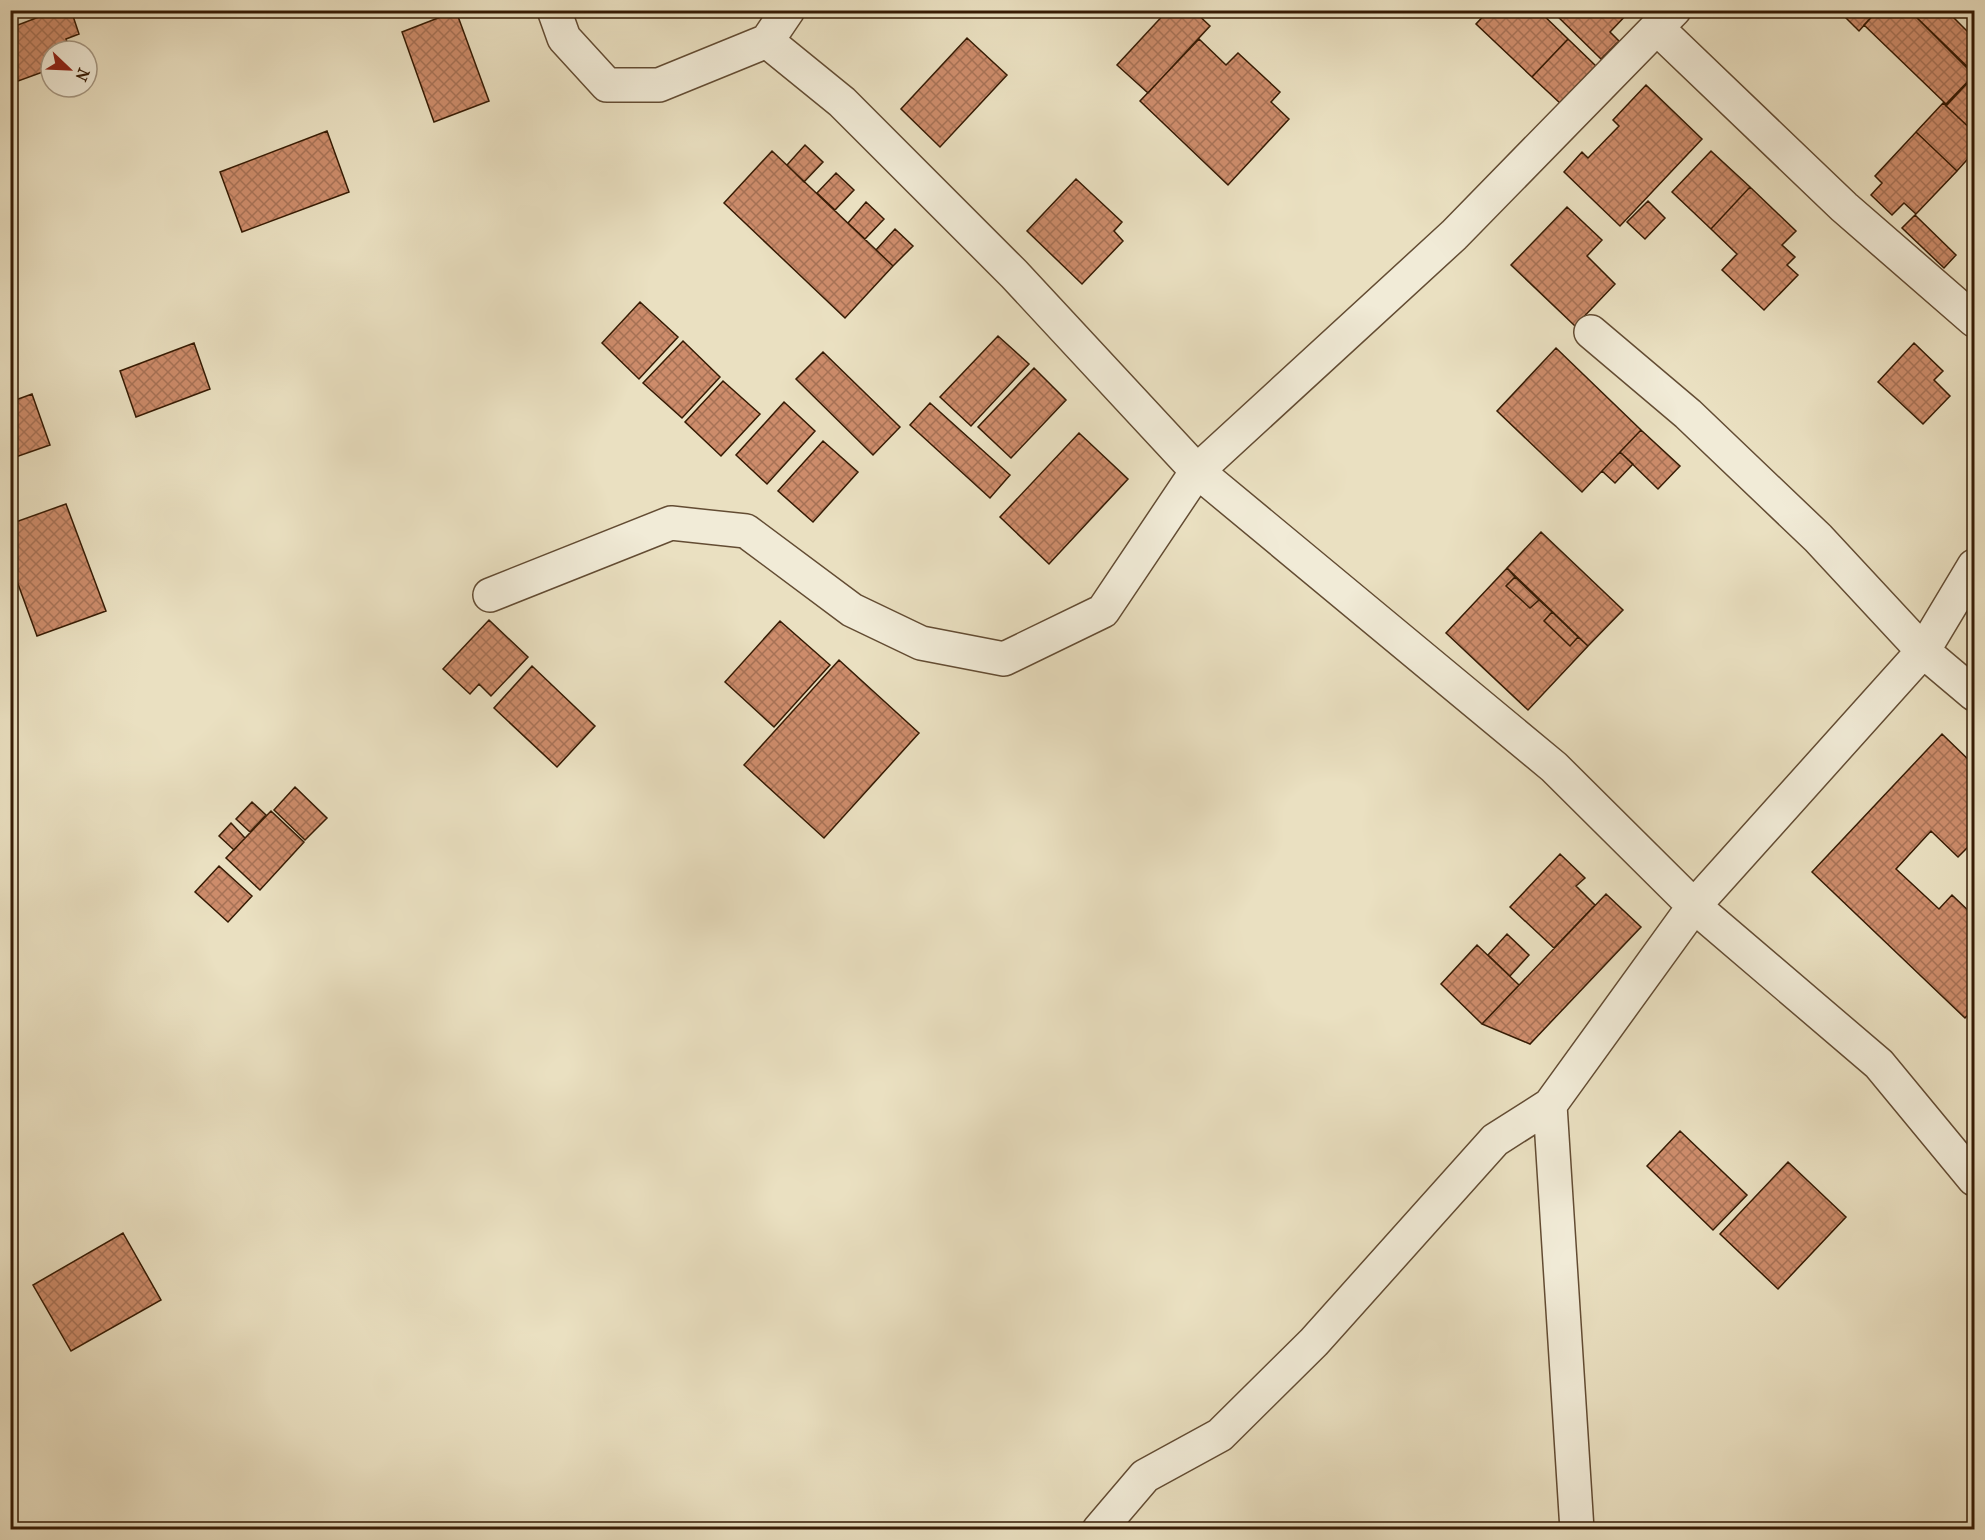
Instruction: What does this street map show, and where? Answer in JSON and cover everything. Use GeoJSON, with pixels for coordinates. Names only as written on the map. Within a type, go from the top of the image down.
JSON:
{"type":"FeatureCollection","features":[{"type":"Feature","properties":{"kind":"street"},"geometry":{"type":"LineString","coordinates":[[554,10],[564,38],[607,85],[659,85],[767,41],[788,10]]}},
{"type":"Feature","properties":{"kind":"street"},"geometry":{"type":"LineString","coordinates":[[490,595],[671,523],[746,531],[852,610],[921,643],[1004,658],[1103,611],[1197,471],[1454,235],[1666,19],[1845,207],[1974,321]]}},
{"type":"Feature","properties":{"kind":"street"},"geometry":{"type":"LineString","coordinates":[[767,41],[842,102],[1006,266],[1197,471],[1554,767],[1694,906],[1879,1064],[1974,1179]]}},
{"type":"Feature","properties":{"kind":"street"},"geometry":{"type":"LineString","coordinates":[[1591,332],[1688,414],[1818,538],[1923,651],[1974,694]]}},
{"type":"Feature","properties":{"kind":"street"},"geometry":{"type":"LineString","coordinates":[[1099,1530],[1145,1476],[1220,1435],[1314,1342],[1495,1140],[1550,1105],[1694,906],[1923,651],[1974,566]]}},
{"type":"Feature","properties":{"kind":"street"},"geometry":{"type":"LineString","coordinates":[[1550,1105],[1577,1530]]}},
{"type":"Feature","properties":{"kind":"building"},"geometry":{"type":"Polygon","coordinates":[[[57,10],[71,10],[79,34],[66,39],[39,39],[39,73],[10,84],[10,28],[57,10]]]}},
{"type":"Feature","properties":{"kind":"building"},"geometry":{"type":"Polygon","coordinates":[[[1168,10],[1193,10],[1210,26],[1148,93],[1117,65],[1168,10]]]}},
{"type":"Feature","properties":{"kind":"building"},"geometry":{"type":"Polygon","coordinates":[[[1489,10],[1538,10],[1568,39],[1532,77],[1476,24],[1489,10]]]}},
{"type":"Feature","properties":{"kind":"building"},"geometry":{"type":"Polygon","coordinates":[[[1551,10],[1630,11],[1610,32],[1619,41],[1601,59],[1551,10]]]}},
{"type":"Feature","properties":{"kind":"building"},"geometry":{"type":"Polygon","coordinates":[[[1838,10],[1878,10],[1859,31],[1838,10]]]}},
{"type":"Feature","properties":{"kind":"building"},"geometry":{"type":"Polygon","coordinates":[[[1878,10],[1909,10],[1974,75],[1946,104],[1864,25],[1878,10]]]}},
{"type":"Feature","properties":{"kind":"building"},"geometry":{"type":"Polygon","coordinates":[[[1909,10],[1946,10],[1974,38],[1974,73],[1909,10]]]}},
{"type":"Feature","properties":{"kind":"building"},"geometry":{"type":"Polygon","coordinates":[[[456,11],[489,101],[434,122],[402,32],[456,11]]]}},
{"type":"Feature","properties":{"kind":"building"},"geometry":{"type":"Polygon","coordinates":[[[967,38],[1007,75],[940,147],[901,109],[967,38]]]}},
{"type":"Feature","properties":{"kind":"building"},"geometry":{"type":"Polygon","coordinates":[[[1199,39],[1226,65],[1238,53],[1280,92],[1271,102],[1289,119],[1228,185],[1140,101],[1199,39]]]}},
{"type":"Feature","properties":{"kind":"building"},"geometry":{"type":"Polygon","coordinates":[[[1568,39],[1596,66],[1561,104],[1532,77],[1568,39]]]}},
{"type":"Feature","properties":{"kind":"building"},"geometry":{"type":"Polygon","coordinates":[[[1974,76],[1974,132],[1946,106],[1974,76]]]}},
{"type":"Feature","properties":{"kind":"building"},"geometry":{"type":"Polygon","coordinates":[[[1646,85],[1702,139],[1620,226],[1564,172],[1582,152],[1588,158],[1619,126],[1613,120],[1646,85]]]}},
{"type":"Feature","properties":{"kind":"building"},"geometry":{"type":"Polygon","coordinates":[[[1943,103],[1974,132],[1974,152],[1957,171],[1916,132],[1943,103]]]}},
{"type":"Feature","properties":{"kind":"building"},"geometry":{"type":"Polygon","coordinates":[[[327,131],[349,192],[242,232],[220,172],[327,131]]]}},
{"type":"Feature","properties":{"kind":"building"},"geometry":{"type":"Polygon","coordinates":[[[1916,132],[1957,171],[1916,214],[1904,203],[1892,215],[1871,195],[1882,183],[1875,176],[1916,132]]]}},
{"type":"Feature","properties":{"kind":"building"},"geometry":{"type":"Polygon","coordinates":[[[805,145],[823,162],[804,182],[787,165],[805,145]]]}},
{"type":"Feature","properties":{"kind":"building"},"geometry":{"type":"Polygon","coordinates":[[[772,151],[893,266],[845,318],[724,203],[772,151]]]}},
{"type":"Feature","properties":{"kind":"building"},"geometry":{"type":"Polygon","coordinates":[[[1711,151],[1750,187],[1711,229],[1672,192],[1711,151]]]}},
{"type":"Feature","properties":{"kind":"building"},"geometry":{"type":"Polygon","coordinates":[[[836,173],[854,190],[835,210],[817,193],[836,173]]]}},
{"type":"Feature","properties":{"kind":"building"},"geometry":{"type":"Polygon","coordinates":[[[1076,179],[1122,222],[1114,231],[1123,241],[1082,284],[1027,231],[1076,179]]]}},
{"type":"Feature","properties":{"kind":"building"},"geometry":{"type":"Polygon","coordinates":[[[1750,187],[1796,231],[1782,245],[1795,257],[1787,265],[1798,275],[1764,310],[1722,270],[1737,254],[1711,229],[1750,187]]]}},
{"type":"Feature","properties":{"kind":"building"},"geometry":{"type":"Polygon","coordinates":[[[1648,201],[1665,218],[1645,239],[1627,222],[1648,201]]]}},
{"type":"Feature","properties":{"kind":"building"},"geometry":{"type":"Polygon","coordinates":[[[866,202],[884,219],[865,239],[848,223],[866,202]]]}},
{"type":"Feature","properties":{"kind":"building"},"geometry":{"type":"Polygon","coordinates":[[[1567,207],[1602,240],[1587,256],[1615,284],[1575,326],[1511,265],[1567,207]]]}},
{"type":"Feature","properties":{"kind":"building"},"geometry":{"type":"Polygon","coordinates":[[[1915,215],[1956,255],[1944,268],[1902,228],[1915,215]]]}},
{"type":"Feature","properties":{"kind":"building"},"geometry":{"type":"Polygon","coordinates":[[[895,229],[913,246],[893,266],[876,250],[895,229]]]}},
{"type":"Feature","properties":{"kind":"building"},"geometry":{"type":"Polygon","coordinates":[[[640,302],[678,337],[639,379],[602,343],[640,302]]]}},
{"type":"Feature","properties":{"kind":"building"},"geometry":{"type":"Polygon","coordinates":[[[998,336],[1029,364],[971,426],[940,397],[998,336]]]}},
{"type":"Feature","properties":{"kind":"building"},"geometry":{"type":"Polygon","coordinates":[[[683,341],[720,377],[682,418],[643,383],[683,341]]]}},
{"type":"Feature","properties":{"kind":"building"},"geometry":{"type":"Polygon","coordinates":[[[194,343],[210,389],[136,417],[120,371],[194,343]]]}},
{"type":"Feature","properties":{"kind":"building"},"geometry":{"type":"Polygon","coordinates":[[[1914,343],[1943,371],[1934,380],[1950,396],[1923,424],[1878,382],[1914,343]]]}},
{"type":"Feature","properties":{"kind":"building"},"geometry":{"type":"Polygon","coordinates":[[[1556,348],[1641,430],[1582,492],[1497,411],[1556,348]]]}},
{"type":"Feature","properties":{"kind":"building"},"geometry":{"type":"Polygon","coordinates":[[[823,352],[900,427],[873,455],[796,379],[823,352]]]}},
{"type":"Feature","properties":{"kind":"building"},"geometry":{"type":"Polygon","coordinates":[[[1034,368],[1066,400],[1011,458],[978,427],[1034,368]]]}},
{"type":"Feature","properties":{"kind":"building"},"geometry":{"type":"Polygon","coordinates":[[[723,381],[760,414],[721,456],[685,422],[723,381]]]}},
{"type":"Feature","properties":{"kind":"building"},"geometry":{"type":"Polygon","coordinates":[[[32,394],[50,445],[10,459],[10,402],[32,394]]]}},
{"type":"Feature","properties":{"kind":"building"},"geometry":{"type":"Polygon","coordinates":[[[784,402],[815,431],[767,484],[736,455],[784,402]]]}},
{"type":"Feature","properties":{"kind":"building"},"geometry":{"type":"Polygon","coordinates":[[[930,403],[1010,475],[990,498],[910,425],[930,403]]]}},
{"type":"Feature","properties":{"kind":"building"},"geometry":{"type":"Polygon","coordinates":[[[1641,430],[1680,466],[1658,489],[1620,452],[1641,430]]]}},
{"type":"Feature","properties":{"kind":"building"},"geometry":{"type":"Polygon","coordinates":[[[1079,433],[1128,479],[1049,564],[1000,517],[1079,433]]]}},
{"type":"Feature","properties":{"kind":"building"},"geometry":{"type":"Polygon","coordinates":[[[823,441],[858,472],[813,522],[778,491],[823,441]]]}},
{"type":"Feature","properties":{"kind":"building"},"geometry":{"type":"Polygon","coordinates":[[[1620,452],[1633,464],[1615,483],[1602,471],[1620,452]]]}},
{"type":"Feature","properties":{"kind":"building"},"geometry":{"type":"Polygon","coordinates":[[[66,504],[106,611],[37,636],[10,562],[10,524],[66,504]]]}},
{"type":"Feature","properties":{"kind":"building"},"geometry":{"type":"Polygon","coordinates":[[[1541,532],[1623,610],[1588,646],[1507,568],[1541,532]]]}},
{"type":"Feature","properties":{"kind":"building"},"geometry":{"type":"Polygon","coordinates":[[[1507,568],[1515,577],[1506,586],[1530,608],[1539,600],[1552,612],[1544,621],[1570,646],[1578,637],[1588,646],[1528,710],[1446,633],[1507,568]]]}},
{"type":"Feature","properties":{"kind":"building"},"geometry":{"type":"Polygon","coordinates":[[[1515,577],[1539,600],[1530,608],[1506,586],[1515,577]]]}},
{"type":"Feature","properties":{"kind":"building"},"geometry":{"type":"Polygon","coordinates":[[[1552,612],[1578,637],[1570,646],[1544,621],[1552,612]]]}},
{"type":"Feature","properties":{"kind":"building"},"geometry":{"type":"Polygon","coordinates":[[[489,620],[528,657],[491,696],[479,684],[470,694],[443,669],[489,620]]]}},
{"type":"Feature","properties":{"kind":"building"},"geometry":{"type":"Polygon","coordinates":[[[780,621],[830,665],[774,727],[725,682],[780,621]]]}},
{"type":"Feature","properties":{"kind":"building"},"geometry":{"type":"Polygon","coordinates":[[[839,660],[919,733],[824,838],[744,765],[839,660]]]}},
{"type":"Feature","properties":{"kind":"building"},"geometry":{"type":"Polygon","coordinates":[[[532,666],[595,726],[557,767],[494,708],[532,666]]]}},
{"type":"Feature","properties":{"kind":"building"},"geometry":{"type":"Polygon","coordinates":[[[1942,734],[1974,765],[1974,849],[1970,845],[1958,857],[1931,831],[1896,869],[1939,909],[1952,895],[1974,916],[1974,1008],[1965,1018],[1812,872],[1942,734]]]}},
{"type":"Feature","properties":{"kind":"building"},"geometry":{"type":"Polygon","coordinates":[[[295,787],[327,818],[305,840],[274,810],[295,787]]]}},
{"type":"Feature","properties":{"kind":"building"},"geometry":{"type":"Polygon","coordinates":[[[252,802],[266,815],[250,832],[236,819],[252,802]]]}},
{"type":"Feature","properties":{"kind":"building"},"geometry":{"type":"Polygon","coordinates":[[[271,811],[304,842],[260,890],[226,858],[271,811]]]}},
{"type":"Feature","properties":{"kind":"building"},"geometry":{"type":"Polygon","coordinates":[[[231,823],[245,838],[234,850],[219,836],[231,823]]]}},
{"type":"Feature","properties":{"kind":"building"},"geometry":{"type":"Polygon","coordinates":[[[1560,854],[1585,878],[1576,886],[1595,905],[1554,948],[1510,907],[1560,854]]]}},
{"type":"Feature","properties":{"kind":"building"},"geometry":{"type":"Polygon","coordinates":[[[219,866],[252,896],[228,922],[195,892],[219,866]]]}},
{"type":"Feature","properties":{"kind":"building"},"geometry":{"type":"Polygon","coordinates":[[[1606,894],[1641,927],[1530,1044],[1482,1024],[1606,894]]]}},
{"type":"Feature","properties":{"kind":"building"},"geometry":{"type":"Polygon","coordinates":[[[1507,934],[1529,955],[1510,976],[1488,955],[1507,934]]]}},
{"type":"Feature","properties":{"kind":"building"},"geometry":{"type":"Polygon","coordinates":[[[1477,945],[1519,985],[1482,1024],[1441,984],[1477,945]]]}},
{"type":"Feature","properties":{"kind":"building"},"geometry":{"type":"Polygon","coordinates":[[[1680,1131],[1747,1195],[1713,1230],[1647,1166],[1680,1131]]]}},
{"type":"Feature","properties":{"kind":"building"},"geometry":{"type":"Polygon","coordinates":[[[1788,1162],[1846,1217],[1778,1289],[1720,1234],[1788,1162]]]}},
{"type":"Feature","properties":{"kind":"building"},"geometry":{"type":"Polygon","coordinates":[[[123,1233],[161,1300],[71,1351],[33,1285],[123,1233]]]}}]}
